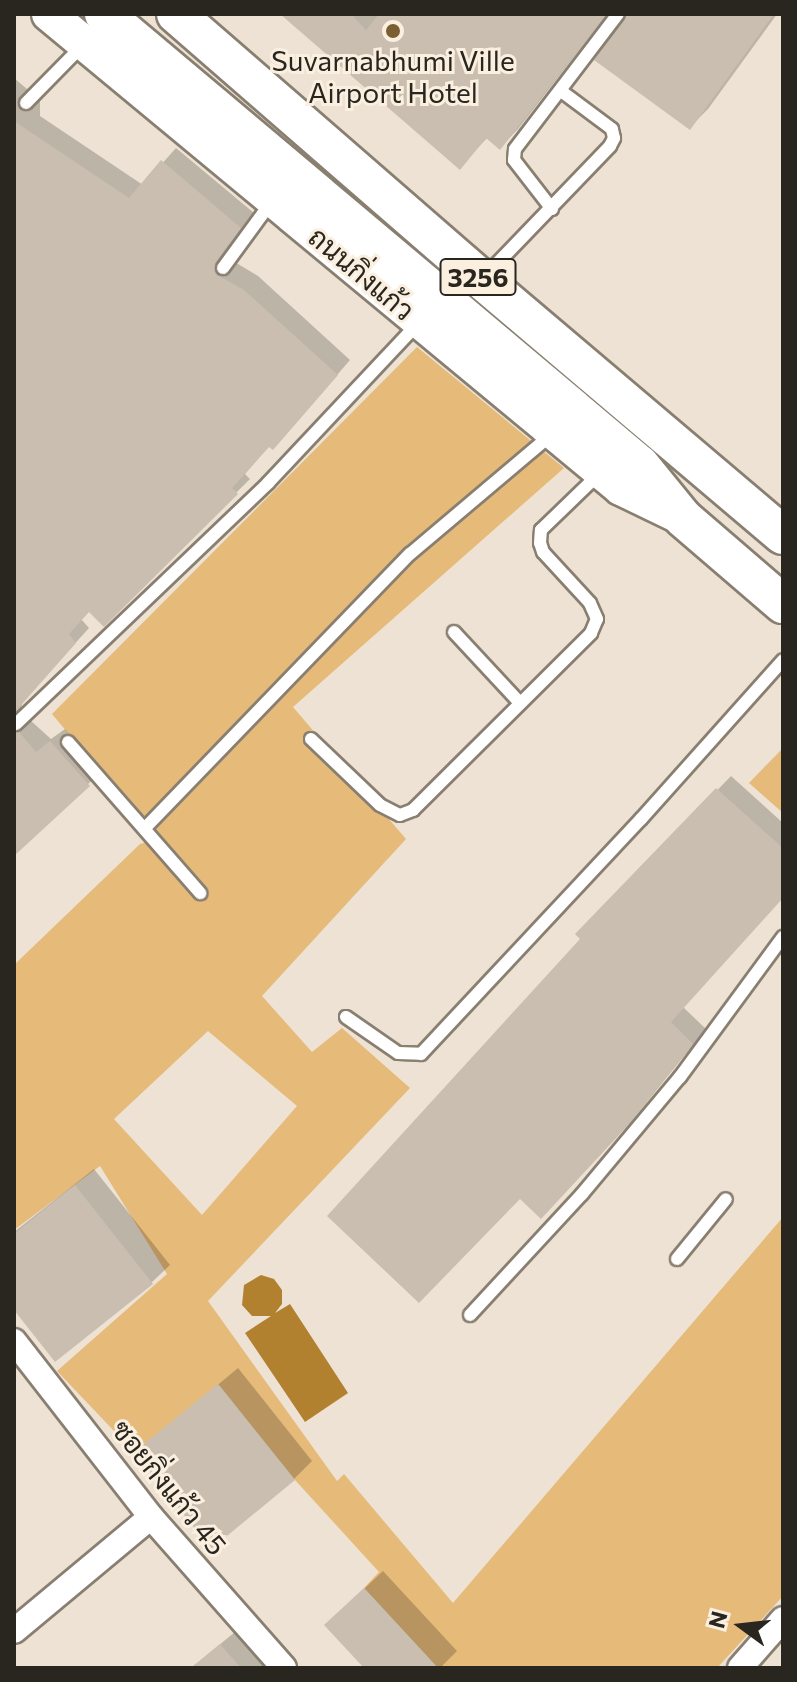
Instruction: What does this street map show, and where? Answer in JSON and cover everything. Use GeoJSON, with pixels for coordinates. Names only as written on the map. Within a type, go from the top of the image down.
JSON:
{"type":"FeatureCollection","features":[{"type":"Feature","properties":{"kind":"main road","name":"ถนนกิ่งแก้ว"},"geometry":{"type":"LineString","coordinates":[[49,14],[94,29],[640,465],[683,518],[783,604]]}},
{"type":"Feature","properties":{"kind":"main road","name":"3256"},"geometry":{"type":"LineString","coordinates":[[194,19],[482,280],[783,535]]}},
{"type":"Feature","properties":{"kind":"main road","name":"ถนนกิ่งแก้ว"},"geometry":{"type":"LineString","coordinates":[[94,29],[274,198],[419,321],[621,488],[683,518]]}},
{"type":"Feature","properties":{"kind":"street","name":"ซอยกิ่งแก้ว 45"},"geometry":{"type":"LineString","coordinates":[[14,1341],[151,1517],[284,1668]]}},
{"type":"Feature","properties":{"kind":"street"},"geometry":{"type":"LineString","coordinates":[[14,1631],[151,1517]]}},
{"type":"Feature","properties":{"kind":"street"},"geometry":{"type":"LineString","coordinates":[[740,1668],[783,1619]]}},
{"type":"Feature","properties":{"kind":"lane"},"geometry":{"type":"LineString","coordinates":[[552,209],[513,155],[618,14]]}},
{"type":"Feature","properties":{"kind":"lane"},"geometry":{"type":"LineString","coordinates":[[26,103],[94,29]]}},
{"type":"Feature","properties":{"kind":"lane"},"geometry":{"type":"LineString","coordinates":[[482,280],[552,209],[614,138],[612,129],[561,91]]}},
{"type":"Feature","properties":{"kind":"lane"},"geometry":{"type":"LineString","coordinates":[[223,268],[274,198]]}},
{"type":"Feature","properties":{"kind":"lane"},"geometry":{"type":"LineString","coordinates":[[16,724],[268,483],[419,321]]}},
{"type":"Feature","properties":{"kind":"lane"},"geometry":{"type":"LineString","coordinates":[[145,828],[410,554],[554,433]]}},
{"type":"Feature","properties":{"kind":"lane"},"geometry":{"type":"LineString","coordinates":[[311,739],[380,805],[400,815],[413,810],[591,633],[597,619],[590,603],[543,552],[540,543],[541,530],[602,472]]}},
{"type":"Feature","properties":{"kind":"lane"},"geometry":{"type":"LineString","coordinates":[[454,632],[520,703]]}},
{"type":"Feature","properties":{"kind":"lane"},"geometry":{"type":"LineString","coordinates":[[346,1017],[398,1053],[421,1054],[641,819],[783,660]]}},
{"type":"Feature","properties":{"kind":"lane"},"geometry":{"type":"LineString","coordinates":[[68,742],[200,893]]}},
{"type":"Feature","properties":{"kind":"lane"},"geometry":{"type":"LineString","coordinates":[[470,1315],[582,1194],[680,1077],[783,937]]}},
{"type":"Feature","properties":{"kind":"lane"},"geometry":{"type":"LineString","coordinates":[[677,1259],[726,1199]]}},
{"type":"Feature","properties":{"kind":"shaded area"},"geometry":{"type":"Polygon","coordinates":[[[417,347],[564,468],[293,707],[406,839],[262,996],[312,1052],[342,1028],[410,1088],[208,1301],[337,1481],[344,1474],[453,1603],[783,1217],[783,1596],[717,1668],[438,1668],[364,1588],[379,1572],[295,1480],[219,1385],[134,1452],[57,1371],[167,1274],[100,1166],[14,1230],[14,965],[140,844],[157,839],[52,714],[417,347]],[[208,1031],[114,1119],[202,1215],[297,1106],[208,1031]]]}},
{"type":"Feature","properties":{"kind":"shaded area"},"geometry":{"type":"Polygon","coordinates":[[[783,748],[783,813],[749,783],[783,748]]]}},
{"type":"Feature","properties":{"kind":"shaded area"},"geometry":{"type":"Polygon","coordinates":[[[261,1275],[274,1279],[282,1290],[282,1304],[275,1313],[290,1304],[348,1393],[305,1422],[245,1333],[271,1316],[252,1316],[242,1305],[244,1285],[261,1275]]]}},
{"type":"Feature","properties":{"kind":"building"},"geometry":{"type":"Polygon","coordinates":[[[280,14],[351,14],[366,30],[379,14],[607,14],[500,150],[486,138],[460,170],[280,14]]]}},
{"type":"Feature","properties":{"kind":"building"},"geometry":{"type":"Polygon","coordinates":[[[627,14],[774,14],[690,130],[594,60],[627,14]]]}},
{"type":"Feature","properties":{"kind":"building"},"geometry":{"type":"Polygon","coordinates":[[[14,121],[129,198],[161,160],[241,228],[215,263],[217,275],[244,290],[338,375],[273,450],[269,447],[232,488],[238,494],[104,627],[89,612],[69,634],[76,643],[14,713],[14,121]]]}},
{"type":"Feature","properties":{"kind":"building"},"geometry":{"type":"Polygon","coordinates":[[[19,732],[36,752],[50,741],[90,786],[14,856],[14,733],[19,732]]]}},
{"type":"Feature","properties":{"kind":"building"},"geometry":{"type":"Polygon","coordinates":[[[716,788],[783,848],[783,898],[671,1022],[693,1044],[631,1122],[541,1219],[520,1199],[419,1303],[327,1216],[580,939],[575,934],[716,788]]]}},
{"type":"Feature","properties":{"kind":"building"},"geometry":{"type":"Polygon","coordinates":[[[75,1185],[153,1284],[55,1362],[14,1310],[14,1234],[75,1185]]]}},
{"type":"Feature","properties":{"kind":"building"},"geometry":{"type":"Polygon","coordinates":[[[218,1384],[295,1480],[211,1549],[134,1452],[218,1384]]]}},
{"type":"Feature","properties":{"kind":"building"},"geometry":{"type":"Polygon","coordinates":[[[364,1588],[438,1668],[364,1668],[324,1625],[364,1588]]]}},
{"type":"Feature","properties":{"kind":"building"},"geometry":{"type":"Polygon","coordinates":[[[220,1644],[241,1668],[191,1668],[220,1644]]]}},
{"type":"Feature","properties":{"kind":"place","name":"Suvarnabhumi Ville Airport Hotel"},"geometry":{"type":"Point","coordinates":[393,31]}}]}
